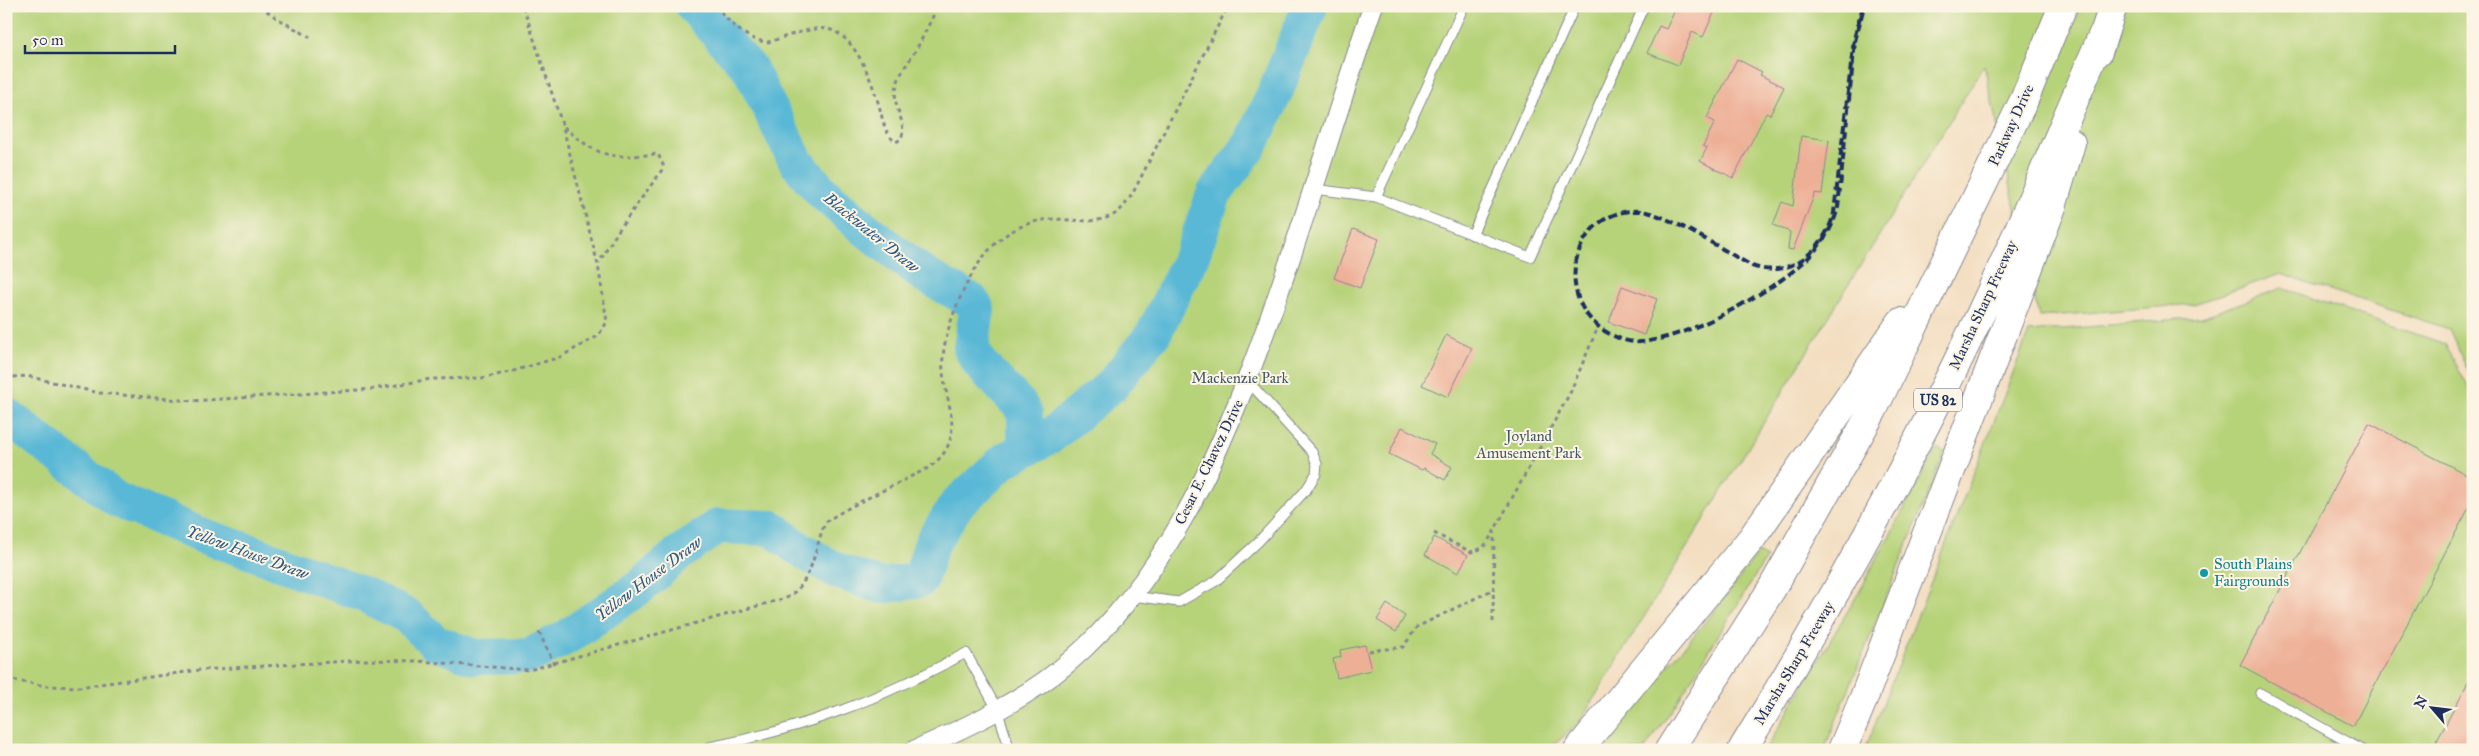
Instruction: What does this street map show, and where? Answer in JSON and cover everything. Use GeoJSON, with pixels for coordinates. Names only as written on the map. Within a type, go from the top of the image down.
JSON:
{"type":"FeatureCollection","features":[{"type":"Feature","properties":{"kind":"highway","name":"Parkway Drive"},"geometry":{"type":"LineString","coordinates":[[1955,242],[2024,100],[2063,6]]}},
{"type":"Feature","properties":{"kind":"highway","name":"US 82"},"geometry":{"type":"LineString","coordinates":[[2104,34],[2113,6]]}},
{"type":"Feature","properties":{"kind":"highway"},"geometry":{"type":"LineString","coordinates":[[1842,750],[1863,700],[2052,207],[2104,34]]}},
{"type":"Feature","properties":{"kind":"highway","name":"Marsha Sharp Freeway"},"geometry":{"type":"LineString","coordinates":[[1742,750],[1801,654],[1898,479],[1980,314],[2104,34]]}},
{"type":"Feature","properties":{"kind":"highway"},"geometry":{"type":"LineString","coordinates":[[1578,750],[1752,538],[1955,242]]}},
{"type":"Feature","properties":{"kind":"highway"},"geometry":{"type":"LineString","coordinates":[[1669,750],[1771,590],[1868,419],[1955,242]]}},
{"type":"Feature","properties":{"kind":"street","name":"Cesar E. Chavez Drive"},"geometry":{"type":"LineString","coordinates":[[915,750],[997,709],[1039,684],[1068,663],[1099,634],[1132,596],[1189,509],[1217,452],[1247,380],[1314,189],[1373,6]]}},
{"type":"Feature","properties":{"kind":"lane"},"geometry":{"type":"LineString","coordinates":[[1376,197],[1464,6]]}},
{"type":"Feature","properties":{"kind":"lane"},"geometry":{"type":"LineString","coordinates":[[1472,235],[1575,6]]}},
{"type":"Feature","properties":{"kind":"lane"},"geometry":{"type":"LineString","coordinates":[[1314,189],[1376,197],[1530,258],[1644,6]]}},
{"type":"Feature","properties":{"kind":"lane"},"geometry":{"type":"LineString","coordinates":[[1132,596],[1179,602],[1216,581],[1258,542],[1306,490],[1316,474],[1317,464],[1312,452],[1247,380]]}},
{"type":"Feature","properties":{"kind":"lane"},"geometry":{"type":"LineString","coordinates":[[710,747],[753,738],[856,707],[908,684],[966,653],[997,709],[1010,750]]}},
{"type":"Feature","properties":{"kind":"lane"},"geometry":{"type":"LineString","coordinates":[[2260,693],[2362,750]]}},
{"type":"Feature","properties":{"kind":"path"},"geometry":{"type":"LineString","coordinates":[[260,6],[278,19],[310,37]]}},
{"type":"Feature","properties":{"kind":"path"},"geometry":{"type":"LineString","coordinates":[[6,381],[13,377],[27,376],[99,393],[192,400],[373,389],[431,379],[482,378],[510,372],[560,357],[598,336],[607,322],[598,265],[563,127],[523,6]]}},
{"type":"Feature","properties":{"kind":"path"},"geometry":{"type":"LineString","coordinates":[[716,6],[735,26],[759,41],[768,42],[818,29],[827,29],[838,33],[847,40],[869,76],[887,133],[896,142],[901,138],[904,127],[894,100],[896,88],[902,70],[916,49],[938,6]]}},
{"type":"Feature","properties":{"kind":"path"},"geometry":{"type":"LineString","coordinates":[[6,680],[46,686],[79,687],[200,670],[363,660],[418,661],[529,670],[786,598],[800,589],[827,521],[928,468],[946,449],[954,428],[942,371],[943,358],[953,316],[970,277],[994,245],[1027,223],[1053,219],[1096,220],[1109,217],[1123,207],[1136,187],[1228,6]]}},
{"type":"Feature","properties":{"kind":"path"},"geometry":{"type":"LineString","coordinates":[[563,127],[590,149],[610,156],[658,154],[664,167],[618,231],[598,265]]}},
{"type":"Feature","properties":{"kind":"path"},"geometry":{"type":"LineString","coordinates":[[1434,533],[1471,552],[1483,548],[1570,393],[1598,327]]}},
{"type":"Feature","properties":{"kind":"path"},"geometry":{"type":"LineString","coordinates":[[1493,622],[1494,531]]}},
{"type":"Feature","properties":{"kind":"path"},"geometry":{"type":"LineString","coordinates":[[1368,651],[1402,647],[1417,627],[1494,589]]}},
{"type":"Feature","properties":{"kind":"path"},"geometry":{"type":"LineString","coordinates":[[539,632],[554,664]]}},
{"type":"Feature","properties":{"kind":"green space","name":"Mackenzie Park"},"geometry":{"type":"Polygon","coordinates":[[[6,6],[2473,6],[2473,381],[2449,329],[2281,274],[2194,304],[2039,317],[1984,65],[1578,724],[1548,750],[6,750],[6,6]]]}},
{"type":"Feature","properties":{"kind":"green space","name":"South Plains Fairgrounds"},"geometry":{"type":"Polygon","coordinates":[[[2282,288],[2445,344],[2473,396],[2473,750],[1865,750],[2029,332],[2202,317],[2282,288]]]}},
{"type":"Feature","properties":{"kind":"green space"},"geometry":{"type":"Polygon","coordinates":[[[1937,448],[1945,452],[1824,750],[1765,750],[1862,587],[1937,448]]]}},
{"type":"Feature","properties":{"kind":"green space"},"geometry":{"type":"Polygon","coordinates":[[[1758,553],[1766,558],[1678,701],[1644,750],[1596,750],[1718,607],[1758,553]]]}},
{"type":"Feature","properties":{"kind":"building"},"geometry":{"type":"Polygon","coordinates":[[[1677,6],[1717,6],[1703,37],[1692,32],[1678,65],[1647,53],[1659,26],[1666,29],[1677,6]]]}},
{"type":"Feature","properties":{"kind":"building"},"geometry":{"type":"Polygon","coordinates":[[[1737,59],[1762,72],[1760,75],[1784,87],[1770,115],[1766,113],[1733,178],[1700,161],[1707,148],[1703,146],[1715,122],[1707,118],[1737,59]]]}},
{"type":"Feature","properties":{"kind":"building"},"geometry":{"type":"Polygon","coordinates":[[[1801,136],[1829,140],[1822,194],[1815,193],[1793,250],[1788,249],[1790,232],[1773,225],[1782,202],[1793,206],[1801,136]]]}},
{"type":"Feature","properties":{"kind":"building"},"geometry":{"type":"Polygon","coordinates":[[[1353,229],[1379,239],[1360,288],[1334,278],[1353,229]]]}},
{"type":"Feature","properties":{"kind":"building"},"geometry":{"type":"Polygon","coordinates":[[[1622,286],[1657,299],[1644,335],[1609,322],[1622,286]]]}},
{"type":"Feature","properties":{"kind":"building"},"geometry":{"type":"Polygon","coordinates":[[[1446,335],[1472,348],[1448,397],[1422,385],[1446,335]]]}},
{"type":"Feature","properties":{"kind":"building"},"geometry":{"type":"Polygon","coordinates":[[[2369,423],[2473,478],[2473,500],[2353,726],[2240,665],[2369,423]]]}},
{"type":"Feature","properties":{"kind":"building"},"geometry":{"type":"Polygon","coordinates":[[[1402,427],[1435,444],[1430,454],[1452,467],[1445,480],[1424,468],[1422,470],[1389,454],[1402,427]]]}},
{"type":"Feature","properties":{"kind":"building"},"geometry":{"type":"Polygon","coordinates":[[[1434,537],[1468,555],[1458,573],[1425,555],[1434,537]]]}},
{"type":"Feature","properties":{"kind":"building"},"geometry":{"type":"Polygon","coordinates":[[[1387,604],[1405,616],[1396,632],[1377,620],[1387,604]]]}},
{"type":"Feature","properties":{"kind":"building"},"geometry":{"type":"Polygon","coordinates":[[[1365,645],[1371,670],[1337,678],[1333,659],[1341,657],[1340,650],[1365,645]]]}},
{"type":"Feature","properties":{"kind":"building"},"geometry":{"type":"Polygon","coordinates":[[[2473,673],[2473,750],[2432,750],[2473,673]]]}},
{"type":"Feature","properties":{"kind":"waterway","name":"Blackwater Draw"},"geometry":{"type":"LineString","coordinates":[[693,6],[750,69],[797,163],[823,193],[864,228],[926,276],[972,301],[977,310],[971,348],[981,365],[1019,404],[1025,414],[1025,437],[1035,444]]}},
{"type":"Feature","properties":{"kind":"waterway","name":"Yellow House Draw"},"geometry":{"type":"LineString","coordinates":[[6,415],[117,500],[203,536],[365,595],[407,616],[436,643],[475,657],[529,656],[567,637],[640,587],[678,554],[718,526],[772,528],[795,546],[837,571],[881,586],[920,580],[932,543],[957,504],[1005,460],[1052,435],[1112,385],[1154,333],[1192,255],[1214,194],[1251,144],[1276,90],[1310,6]]}},
{"type":"Feature","properties":{"kind":"railway"},"geometry":{"type":"LineString","coordinates":[[1863,6],[1854,39],[1834,213],[1823,238],[1804,258],[1792,265],[1780,269],[1766,269],[1752,266],[1680,225],[1651,213],[1640,211],[1617,214],[1598,224],[1585,239],[1577,258],[1575,279],[1579,299],[1590,318],[1608,333],[1627,341],[1636,342],[1680,333],[1723,315],[1746,302],[1789,274],[1814,251],[1824,238],[1838,207],[1855,41],[1864,6]]}},
{"type":"Feature","properties":{"kind":"place","name":"South Plains Fairgrounds"},"geometry":{"type":"Point","coordinates":[2204,573]}},
{"type":"Feature","properties":{"kind":"park label","name":"Joyland Amusement Park"},"geometry":{"type":"Point","coordinates":[1529,444]}}]}
